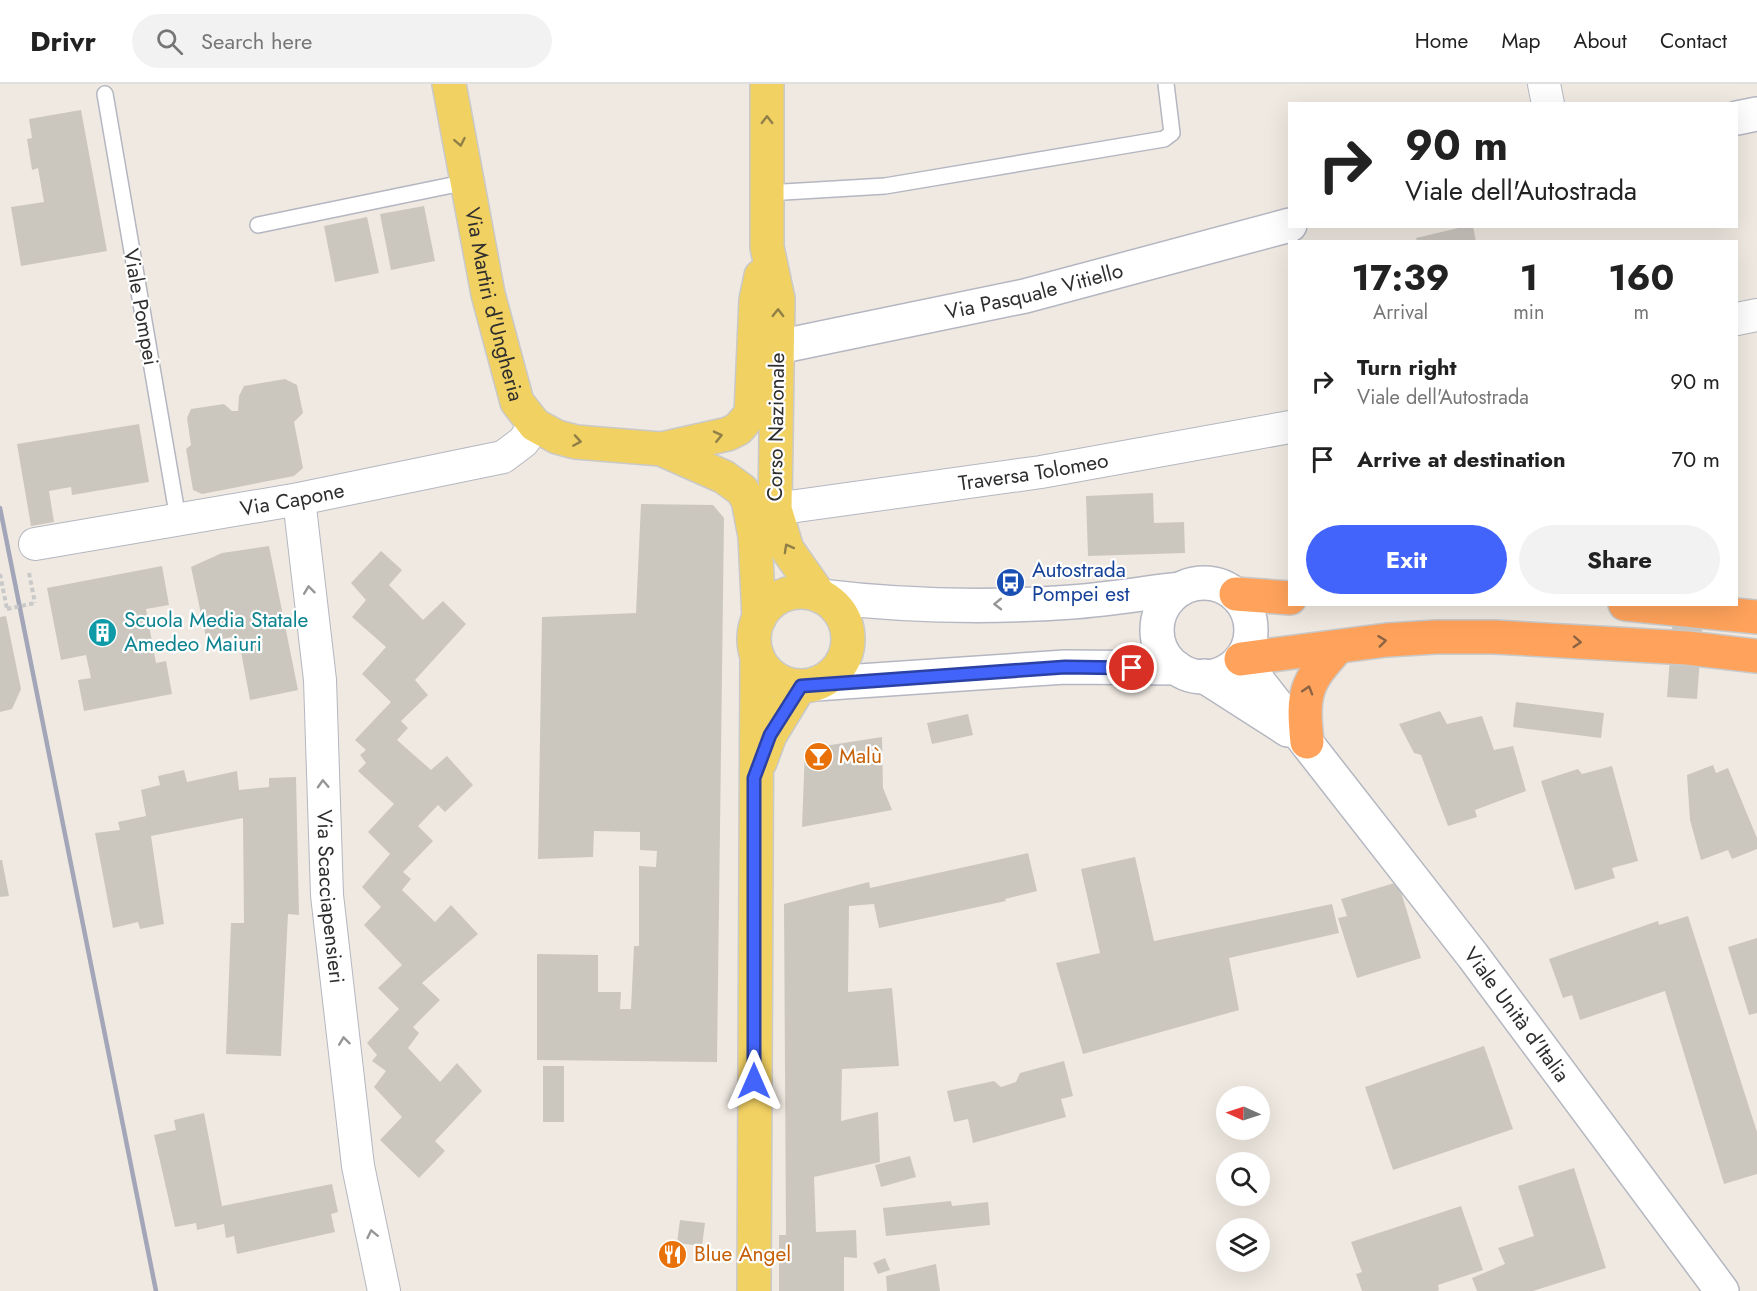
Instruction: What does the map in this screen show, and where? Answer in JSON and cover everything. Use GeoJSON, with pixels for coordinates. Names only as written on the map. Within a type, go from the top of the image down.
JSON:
{"type":"FeatureCollection","features":[{"type":"Feature","properties":{"kind":"highway"},"geometry":{"type":"LineString","coordinates":[[1236,594],[1288,598]]}},
{"type":"Feature","properties":{"kind":"highway"},"geometry":{"type":"LineString","coordinates":[[1647,606],[1757,616]]}},
{"type":"Feature","properties":{"kind":"highway"},"geometry":{"type":"LineString","coordinates":[[1241,659],[1436,637],[1494,637],[1687,648],[1757,656]]}},
{"type":"Feature","properties":{"kind":"highway"},"geometry":{"type":"LineString","coordinates":[[1307,742],[1305,696],[1312,677],[1338,647]]}},
{"type":"Feature","properties":{"kind":"main road","name":"Via Martiri d'Ungheria"},"geometry":{"type":"LineString","coordinates":[[449,84],[488,294],[509,380],[517,402],[535,425],[558,437],[576,442],[661,449]]}},
{"type":"Feature","properties":{"kind":"main road","name":"Corso Nazionale"},"geometry":{"type":"LineString","coordinates":[[661,449],[728,434],[738,429],[751,414],[756,300],[767,247],[767,84]]}},
{"type":"Feature","properties":{"kind":"main road","name":"Corso Nazionale"},"geometry":{"type":"LineString","coordinates":[[767,247],[778,299],[775,509],[787,549],[820,596]]}},
{"type":"Feature","properties":{"kind":"main road","name":"Corso Nazionale"},"geometry":{"type":"LineString","coordinates":[[661,449],[724,477],[742,490],[748,500],[754,536],[759,620]]}},
{"type":"Feature","properties":{"kind":"main road"},"geometry":{"type":"LineString","coordinates":[[753,1291],[754,778],[757,655],[755,631],[766,607],[778,598],[792,593],[806,592],[820,596],[832,604],[841,615],[847,628],[848,642],[838,668],[808,685],[770,735],[754,778]]}},
{"type":"Feature","properties":{"kind":"main road"},"geometry":{"type":"LineString","coordinates":[[757,655],[764,668],[774,677],[786,684],[808,685]]}},
{"type":"Feature","properties":{"kind":"street"},"geometry":{"type":"LineString","coordinates":[[1544,84],[1548,102]]}},
{"type":"Feature","properties":{"kind":"street"},"geometry":{"type":"LineString","coordinates":[[1738,118],[1757,114]]}},
{"type":"Feature","properties":{"kind":"street","name":"Via Pasquale Vitiello"},"geometry":{"type":"LineString","coordinates":[[778,347],[1025,296],[1288,226]]}},
{"type":"Feature","properties":{"kind":"street"},"geometry":{"type":"LineString","coordinates":[[1738,319],[1757,315]]}},
{"type":"Feature","properties":{"kind":"street","name":"Via Capone"},"geometry":{"type":"LineString","coordinates":[[35,544],[299,499],[503,457],[523,442],[535,425]]}},
{"type":"Feature","properties":{"kind":"street","name":"Traversa Tolomeo"},"geometry":{"type":"LineString","coordinates":[[775,509],[1041,472],[1288,427]]}},
{"type":"Feature","properties":{"kind":"street","name":"Via Scacciapensieri"},"geometry":{"type":"LineString","coordinates":[[299,499],[320,680],[327,895],[358,1166],[384,1291]]}},
{"type":"Feature","properties":{"kind":"street"},"geometry":{"type":"LineString","coordinates":[[808,685],[1065,667],[1191,672],[1231,669],[1248,647],[1250,619],[1236,594],[1209,583],[1195,584],[1182,589],[1072,602],[908,604],[820,596]]}},
{"type":"Feature","properties":{"kind":"street"},"geometry":{"type":"LineString","coordinates":[[1182,589],[1170,598],[1158,621],[1160,645],[1167,658],[1191,672]]}},
{"type":"Feature","properties":{"kind":"street","name":"Viale Unità d'Italia"},"geometry":{"type":"LineString","coordinates":[[1241,659],[1473,956],[1722,1291]]}},
{"type":"Feature","properties":{"kind":"street","name":"Viale Unità d'Italia"},"geometry":{"type":"LineString","coordinates":[[1191,672],[1307,742]]}},
{"type":"Feature","properties":{"kind":"lane"},"geometry":{"type":"LineString","coordinates":[[767,193],[885,186],[1164,139],[1172,134],[1166,84]]}},
{"type":"Feature","properties":{"kind":"lane","name":"Viale Pompei"},"geometry":{"type":"LineString","coordinates":[[105,94],[178,519]]}},
{"type":"Feature","properties":{"kind":"lane"},"geometry":{"type":"LineString","coordinates":[[258,225],[467,182]]}},
{"type":"Feature","properties":{"kind":"path"},"geometry":{"type":"LineString","coordinates":[[0,574],[7,609],[35,603]]}},
{"type":"Feature","properties":{"kind":"building"},"geometry":{"type":"Polygon","coordinates":[[[81,110],[107,251],[21,266],[11,207],[44,202],[38,168],[32,170],[27,139],[32,138],[29,119],[81,110]]]}},
{"type":"Feature","properties":{"kind":"building"},"geometry":{"type":"Polygon","coordinates":[[[424,206],[435,261],[391,270],[380,214],[424,206]]]}},
{"type":"Feature","properties":{"kind":"building"},"geometry":{"type":"Polygon","coordinates":[[[367,217],[379,273],[335,282],[324,226],[367,217]]]}},
{"type":"Feature","properties":{"kind":"building"},"geometry":{"type":"Polygon","coordinates":[[[1458,228],[1473,228],[1476,240],[1416,240],[1416,238],[1458,228]]]}},
{"type":"Feature","properties":{"kind":"building"},"geometry":{"type":"Polygon","coordinates":[[[285,379],[297,385],[303,413],[294,422],[303,468],[294,476],[202,494],[193,490],[186,449],[191,445],[187,418],[191,409],[224,404],[232,411],[238,411],[239,396],[244,386],[285,379]]]}},
{"type":"Feature","properties":{"kind":"building"},"geometry":{"type":"Polygon","coordinates":[[[139,424],[149,482],[72,495],[71,487],[49,491],[54,522],[31,526],[17,444],[139,424]]]}},
{"type":"Feature","properties":{"kind":"building"},"geometry":{"type":"Polygon","coordinates":[[[1153,493],[1154,523],[1184,522],[1185,553],[1088,556],[1086,496],[1153,493]]]}},
{"type":"Feature","properties":{"kind":"building"},"geometry":{"type":"Polygon","coordinates":[[[641,504],[713,505],[724,518],[717,1062],[537,1060],[537,954],[598,955],[598,992],[621,992],[620,1009],[631,1009],[634,946],[639,946],[639,866],[656,867],[657,851],[640,850],[640,832],[594,831],[593,857],[538,859],[542,617],[636,613],[641,504]]]}},
{"type":"Feature","properties":{"kind":"building"},"geometry":{"type":"Polygon","coordinates":[[[269,546],[298,690],[250,700],[238,636],[207,642],[191,567],[222,553],[269,546]]]}},
{"type":"Feature","properties":{"kind":"building"},"geometry":{"type":"Polygon","coordinates":[[[381,551],[402,570],[389,585],[423,620],[443,601],[466,624],[415,680],[428,695],[401,721],[408,728],[397,740],[431,770],[447,756],[473,785],[445,812],[438,805],[418,826],[433,841],[403,872],[411,879],[402,890],[435,922],[451,905],[478,934],[422,983],[440,1000],[413,1027],[419,1033],[408,1048],[440,1082],[457,1063],[482,1091],[435,1141],[445,1151],[419,1178],[380,1140],[402,1117],[374,1087],[386,1071],[372,1061],[377,1055],[367,1043],[399,1009],[378,988],[402,965],[364,925],[381,907],[362,887],[390,854],[368,832],[394,804],[358,771],[366,763],[360,755],[366,750],[355,740],[391,702],[362,674],[386,647],[352,617],[366,600],[351,583],[381,551]]]}},
{"type":"Feature","properties":{"kind":"building","name":"Scuola Media Statale Amedeo Maiuri"},"geometry":{"type":"Polygon","coordinates":[[[162,566],[169,605],[146,609],[156,663],[166,661],[172,694],[84,711],[78,680],[91,678],[86,655],[61,660],[47,588],[162,566]]]}},
{"type":"Feature","properties":{"kind":"building"},"geometry":{"type":"Polygon","coordinates":[[[1674,606],[1704,606],[1697,699],[1667,697],[1674,606]]]}},
{"type":"Feature","properties":{"kind":"building"},"geometry":{"type":"Polygon","coordinates":[[[6,616],[21,689],[12,709],[0,712],[0,617],[6,616]]]}},
{"type":"Feature","properties":{"kind":"building"},"geometry":{"type":"Polygon","coordinates":[[[1516,702],[1604,713],[1601,738],[1513,727],[1516,702]]]}},
{"type":"Feature","properties":{"kind":"building"},"geometry":{"type":"Polygon","coordinates":[[[1440,711],[1447,724],[1482,716],[1494,750],[1513,746],[1526,791],[1475,810],[1477,817],[1448,826],[1421,755],[1414,753],[1399,724],[1440,711]]]}},
{"type":"Feature","properties":{"kind":"building"},"geometry":{"type":"Polygon","coordinates":[[[968,714],[973,735],[932,744],[927,723],[968,714]]]}},
{"type":"Feature","properties":{"kind":"building"},"geometry":{"type":"Polygon","coordinates":[[[882,737],[883,788],[892,810],[802,827],[805,749],[882,737]]]}},
{"type":"Feature","properties":{"kind":"building"},"geometry":{"type":"Polygon","coordinates":[[[1713,765],[1716,773],[1728,768],[1757,838],[1757,849],[1732,859],[1728,850],[1701,860],[1690,820],[1687,775],[1713,765]]]}},
{"type":"Feature","properties":{"kind":"building"},"geometry":{"type":"Polygon","coordinates":[[[1612,766],[1638,861],[1612,868],[1615,878],[1575,890],[1541,781],[1578,769],[1582,774],[1612,766]]]}},
{"type":"Feature","properties":{"kind":"building"},"geometry":{"type":"Polygon","coordinates":[[[184,770],[187,782],[237,771],[239,790],[269,787],[269,778],[296,777],[299,915],[288,914],[281,1056],[226,1054],[231,923],[244,923],[243,818],[151,836],[164,924],[140,929],[138,922],[113,928],[95,833],[120,830],[118,822],[146,816],[141,790],[160,785],[158,776],[184,770]]]}},
{"type":"Feature","properties":{"kind":"building"},"geometry":{"type":"Polygon","coordinates":[[[1028,853],[1037,891],[1005,899],[1006,901],[879,928],[874,904],[849,906],[848,992],[892,988],[899,1066],[842,1069],[841,1121],[878,1112],[880,1162],[814,1177],[816,1232],[856,1230],[857,1258],[844,1257],[844,1291],[779,1291],[779,1235],[786,1235],[784,904],[869,882],[870,888],[1028,853]]]}},
{"type":"Feature","properties":{"kind":"building"},"geometry":{"type":"Polygon","coordinates":[[[1135,857],[1154,941],[1332,904],[1339,933],[1229,958],[1239,1010],[1083,1054],[1056,963],[1100,953],[1081,869],[1135,857]]]}},
{"type":"Feature","properties":{"kind":"building"},"geometry":{"type":"Polygon","coordinates":[[[0,860],[2,860],[9,896],[0,897],[0,860]]]}},
{"type":"Feature","properties":{"kind":"building"},"geometry":{"type":"Polygon","coordinates":[[[1398,882],[1421,958],[1357,978],[1338,918],[1347,916],[1341,899],[1398,882]]]}},
{"type":"Feature","properties":{"kind":"building"},"geometry":{"type":"Polygon","coordinates":[[[1688,916],[1757,1132],[1757,1174],[1724,1184],[1665,991],[1580,1020],[1572,995],[1563,998],[1549,959],[1658,921],[1659,925],[1688,916]]]}},
{"type":"Feature","properties":{"kind":"building"},"geometry":{"type":"Polygon","coordinates":[[[1757,938],[1757,1013],[1749,1015],[1728,947],[1757,938]]]}},
{"type":"Feature","properties":{"kind":"building"},"geometry":{"type":"Polygon","coordinates":[[[1484,1046],[1513,1129],[1393,1170],[1365,1087],[1484,1046]]]}},
{"type":"Feature","properties":{"kind":"building"},"geometry":{"type":"Polygon","coordinates":[[[1064,1061],[1073,1096],[1061,1099],[1066,1117],[973,1143],[968,1119],[954,1122],[947,1091],[994,1081],[1001,1087],[1016,1082],[1020,1073],[1064,1061]]]}},
{"type":"Feature","properties":{"kind":"building"},"geometry":{"type":"Polygon","coordinates":[[[543,1066],[564,1066],[564,1122],[543,1122],[543,1066]]]}},
{"type":"Feature","properties":{"kind":"building"},"geometry":{"type":"Polygon","coordinates":[[[204,1113],[222,1206],[332,1184],[338,1212],[331,1214],[335,1232],[237,1254],[234,1236],[226,1238],[224,1224],[197,1230],[196,1223],[175,1227],[154,1135],[176,1130],[174,1120],[204,1113]]]}},
{"type":"Feature","properties":{"kind":"building"},"geometry":{"type":"Polygon","coordinates":[[[910,1156],[916,1177],[881,1187],[875,1165],[910,1156]]]}},
{"type":"Feature","properties":{"kind":"building"},"geometry":{"type":"Polygon","coordinates":[[[1574,1168],[1606,1268],[1533,1291],[1477,1291],[1472,1278],[1505,1264],[1498,1248],[1534,1236],[1518,1186],[1574,1168]]]}},
{"type":"Feature","properties":{"kind":"building"},"geometry":{"type":"Polygon","coordinates":[[[951,1201],[952,1206],[988,1202],[990,1225],[886,1236],[883,1208],[951,1201]]]}},
{"type":"Feature","properties":{"kind":"building"},"geometry":{"type":"Polygon","coordinates":[[[1461,1206],[1483,1270],[1438,1285],[1439,1290],[1437,1291],[1362,1291],[1356,1274],[1362,1272],[1351,1242],[1461,1206]]]}},
{"type":"Feature","properties":{"kind":"building"},"geometry":{"type":"Polygon","coordinates":[[[680,1220],[705,1223],[702,1246],[677,1243],[680,1220]]]}},
{"type":"Feature","properties":{"kind":"building"},"geometry":{"type":"Polygon","coordinates":[[[885,1258],[890,1270],[878,1274],[873,1263],[885,1258]]]}},
{"type":"Feature","properties":{"kind":"building"},"geometry":{"type":"Polygon","coordinates":[[[936,1264],[940,1291],[887,1291],[886,1276],[936,1264]]]}},
{"type":"Feature","properties":{"kind":"railway"},"geometry":{"type":"LineString","coordinates":[[0,508],[156,1291]]}},
{"type":"Feature","properties":{"kind":"place","name":"Autostrada Pompei est"},"geometry":{"type":"Point","coordinates":[1011,582]}},
{"type":"Feature","properties":{"kind":"place","name":"Scuola Media Statale Amedeo Maiuri"},"geometry":{"type":"Point","coordinates":[103,632]}},
{"type":"Feature","properties":{"kind":"place","name":"Malù"},"geometry":{"type":"Point","coordinates":[818,756]}},
{"type":"Feature","properties":{"kind":"place","name":"Blue Angel"},"geometry":{"type":"Point","coordinates":[673,1254]}},
{"type":"Feature","properties":{"kind":"route"},"geometry":{"type":"LineString","coordinates":[[754,1081],[754,778],[770,735],[801,686],[1065,667],[1132,668]]}}]}
